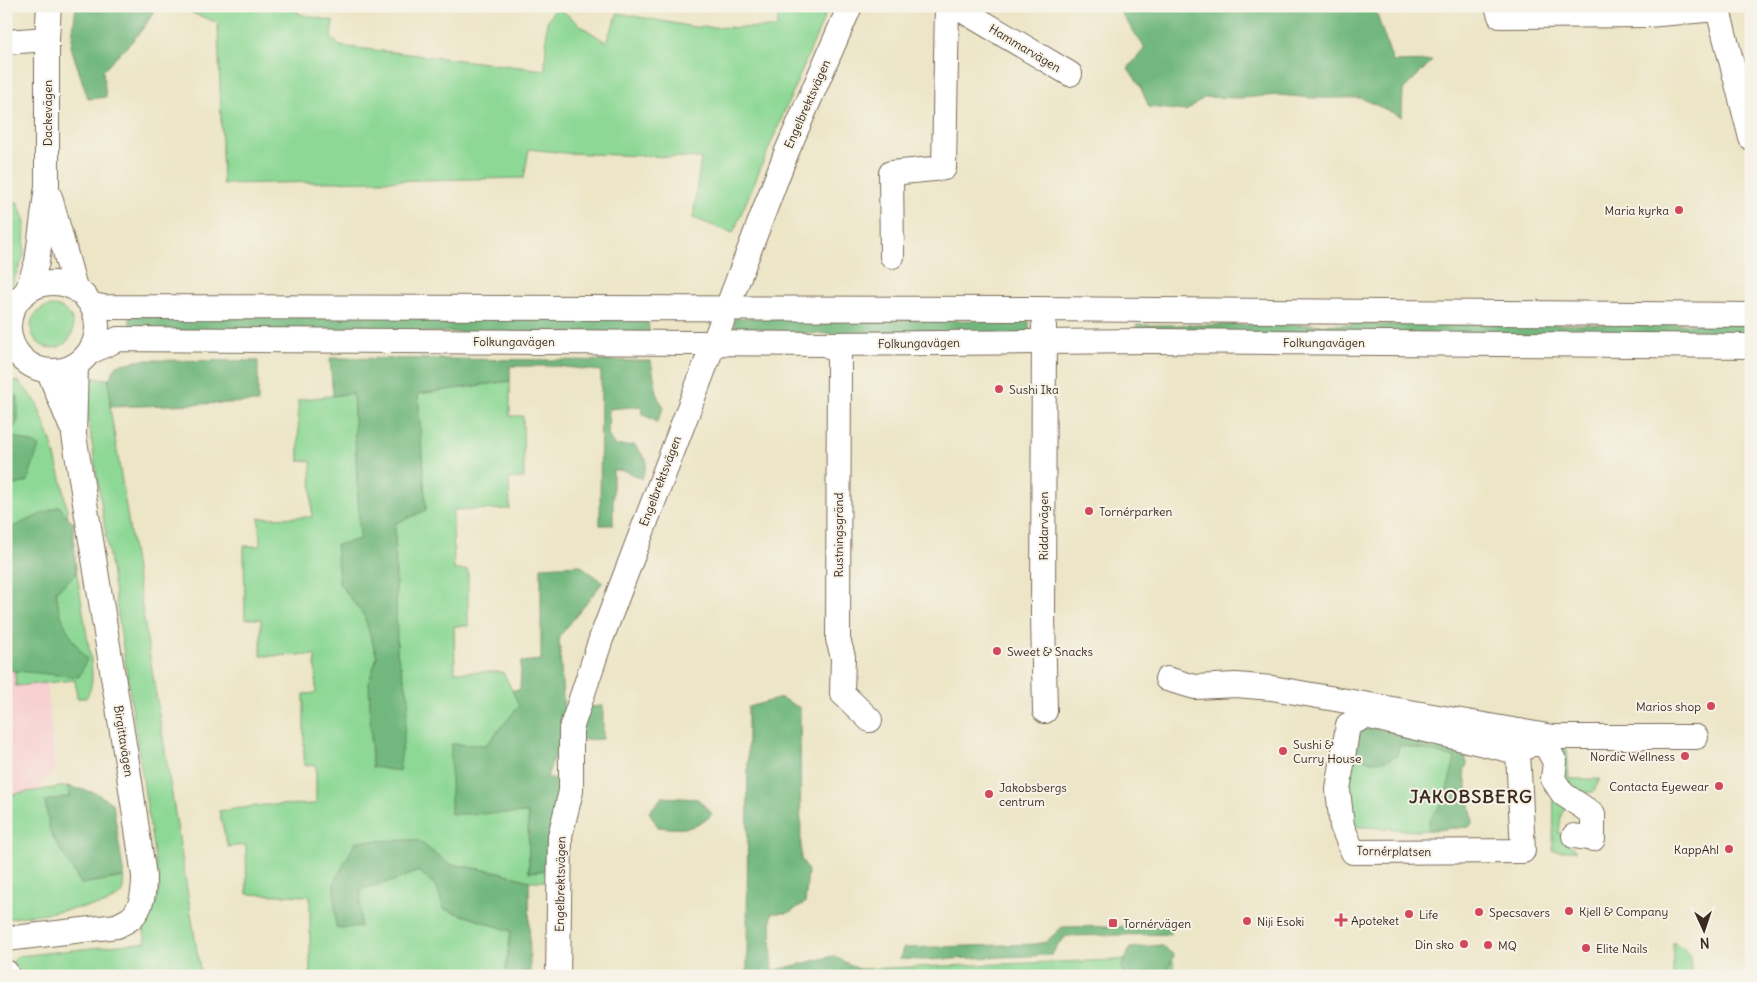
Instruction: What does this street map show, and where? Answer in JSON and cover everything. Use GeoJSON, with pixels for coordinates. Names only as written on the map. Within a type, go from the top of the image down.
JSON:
{"type":"FeatureCollection","features":[{"type":"Feature","properties":{"kind":"street","name":"Dackevägen"},"geometry":{"type":"LineString","coordinates":[[16,299],[37,262],[47,186],[47,40],[49,6]]}},
{"type":"Feature","properties":{"kind":"street","name":"Engelbrektsvägen"},"geometry":{"type":"LineString","coordinates":[[558,976],[560,836],[571,784],[570,740],[572,729],[601,639],[786,151],[850,6]]}},
{"type":"Feature","properties":{"kind":"street"},"geometry":{"type":"LineString","coordinates":[[892,256],[891,173],[944,168],[947,6]]}},
{"type":"Feature","properties":{"kind":"street","name":"Hammarvägen"},"geometry":{"type":"LineString","coordinates":[[955,6],[1070,74]]}},
{"type":"Feature","properties":{"kind":"street"},"geometry":{"type":"LineString","coordinates":[[1497,6],[1500,16],[1648,15],[1717,8],[1751,138]]}},
{"type":"Feature","properties":{"kind":"street"},"geometry":{"type":"LineString","coordinates":[[6,42],[47,40]]}},
{"type":"Feature","properties":{"kind":"street","name":"Dackevägen"},"geometry":{"type":"LineString","coordinates":[[47,186],[74,288]]}},
{"type":"Feature","properties":{"kind":"street"},"geometry":{"type":"LineString","coordinates":[[50,282],[74,288],[82,293],[92,305],[98,327],[97,338],[83,359],[65,371],[49,372],[30,366],[11,354],[8,328],[16,299],[35,286],[50,282]]}},
{"type":"Feature","properties":{"kind":"street"},"geometry":{"type":"LineString","coordinates":[[92,305],[104,307],[727,308],[1751,315]]}},
{"type":"Feature","properties":{"kind":"street","name":"Riddarvägen"},"geometry":{"type":"LineString","coordinates":[[1044,310],[1042,616],[1045,711]]}},
{"type":"Feature","properties":{"kind":"street","name":"Folkungavägen"},"geometry":{"type":"LineString","coordinates":[[83,359],[118,339],[827,344],[1152,341],[1751,346]]}},
{"type":"Feature","properties":{"kind":"street","name":"Rustningsgränd"},"geometry":{"type":"LineString","coordinates":[[827,344],[839,354],[838,639],[843,657],[842,693],[870,720]]}},
{"type":"Feature","properties":{"kind":"street","name":"Birgittavägen"},"geometry":{"type":"LineString","coordinates":[[74,435],[83,359]]}},
{"type":"Feature","properties":{"kind":"street","name":"Birgittavägen"},"geometry":{"type":"LineString","coordinates":[[6,939],[117,926],[131,918],[138,908],[144,891],[144,876],[128,769],[74,435],[49,372]]}},
{"type":"Feature","properties":{"kind":"street","name":"Tornérplatsen"},"geometry":{"type":"LineString","coordinates":[[1167,679],[1195,687],[1236,685],[1272,688],[1519,742],[1553,737],[1696,737]]}},
{"type":"Feature","properties":{"kind":"street","name":"Tornérplatsen"},"geometry":{"type":"LineString","coordinates":[[1519,742],[1523,850],[1352,852],[1342,826],[1338,790],[1348,725],[1366,716],[1531,744],[1545,744],[1555,762],[1553,779],[1563,794],[1593,814],[1593,839],[1574,836]]}},
{"type":"Feature","properties":{"kind":"street"},"geometry":{"type":"LineString","coordinates":[[6,972],[7,976]]}},
{"type":"Feature","properties":{"kind":"shaded area"},"geometry":{"type":"Polygon","coordinates":[[[28,488],[55,770],[6,823],[6,490],[28,488]]]}},
{"type":"Feature","properties":{"kind":"green space"},"geometry":{"type":"Polygon","coordinates":[[[76,6],[156,6],[140,33],[103,71],[106,97],[88,99],[71,47],[76,6]]]}},
{"type":"Feature","properties":{"kind":"green space"},"geometry":{"type":"Polygon","coordinates":[[[200,6],[297,6],[299,14],[333,21],[331,37],[340,46],[545,70],[547,22],[556,6],[606,42],[618,13],[694,27],[777,28],[779,6],[829,6],[733,233],[693,218],[701,158],[565,153],[529,149],[524,178],[223,184],[218,23],[192,13],[200,6]]]}},
{"type":"Feature","properties":{"kind":"green space"},"geometry":{"type":"Polygon","coordinates":[[[1116,6],[1374,6],[1393,62],[1432,61],[1403,90],[1402,117],[1361,98],[1314,98],[1278,95],[1241,98],[1205,97],[1186,111],[1149,107],[1140,86],[1128,68],[1145,48],[1116,6]]]}},
{"type":"Feature","properties":{"kind":"green space"},"geometry":{"type":"Polygon","coordinates":[[[6,197],[18,203],[25,222],[24,256],[10,289],[6,290],[6,197]]]}},
{"type":"Feature","properties":{"kind":"green space"},"geometry":{"type":"Polygon","coordinates":[[[56,306],[64,309],[70,315],[73,327],[70,339],[64,345],[48,348],[40,345],[34,339],[31,323],[34,315],[40,309],[56,306]]]}},
{"type":"Feature","properties":{"kind":"green space"},"geometry":{"type":"Polygon","coordinates":[[[130,316],[648,316],[649,333],[130,331],[130,316]]]}},
{"type":"Feature","properties":{"kind":"green space"},"geometry":{"type":"Polygon","coordinates":[[[734,318],[1029,321],[1030,335],[735,333],[734,318]]]}},
{"type":"Feature","properties":{"kind":"green space"},"geometry":{"type":"Polygon","coordinates":[[[1751,324],[1751,336],[1136,336],[1136,325],[1751,324]]]}},
{"type":"Feature","properties":{"kind":"green space"},"geometry":{"type":"Polygon","coordinates":[[[330,358],[651,361],[658,398],[664,407],[657,422],[642,414],[641,406],[609,409],[608,435],[615,446],[635,445],[647,461],[642,479],[625,471],[613,470],[613,525],[600,525],[601,371],[556,366],[510,366],[510,381],[418,394],[426,510],[395,524],[397,653],[409,698],[399,771],[372,767],[369,682],[377,657],[364,616],[339,583],[336,545],[360,539],[353,393],[333,396],[330,358]]]}},
{"type":"Feature","properties":{"kind":"green space"},"geometry":{"type":"Polygon","coordinates":[[[142,360],[258,361],[258,402],[110,407],[109,379],[117,365],[142,360]]]}},
{"type":"Feature","properties":{"kind":"green space"},"geometry":{"type":"Polygon","coordinates":[[[88,378],[109,379],[110,407],[201,976],[117,976],[116,972],[86,976],[15,976],[13,961],[18,956],[146,942],[141,918],[156,905],[159,886],[85,395],[88,378]]]}},
{"type":"Feature","properties":{"kind":"green space"},"geometry":{"type":"Polygon","coordinates":[[[6,380],[19,382],[36,401],[51,441],[63,486],[91,661],[91,685],[86,698],[77,698],[75,680],[16,686],[13,655],[6,656],[6,380]]]}},
{"type":"Feature","properties":{"kind":"green space"},"geometry":{"type":"Polygon","coordinates":[[[510,381],[510,416],[523,416],[524,478],[509,479],[510,509],[453,510],[454,570],[468,570],[468,626],[454,626],[455,672],[503,672],[520,706],[486,745],[451,813],[528,813],[529,871],[551,870],[552,881],[529,881],[499,872],[449,864],[417,840],[356,842],[360,927],[360,889],[396,880],[419,871],[436,886],[444,909],[511,931],[505,976],[310,976],[310,896],[247,894],[246,845],[228,847],[219,811],[265,805],[316,804],[316,765],[304,765],[304,694],[316,693],[315,655],[261,656],[261,619],[245,619],[244,546],[260,546],[259,518],[312,517],[311,461],[299,461],[298,400],[353,393],[360,539],[370,591],[370,635],[377,657],[371,676],[409,698],[397,653],[395,523],[426,510],[418,394],[510,381]]]}},
{"type":"Feature","properties":{"kind":"green space"},"geometry":{"type":"Polygon","coordinates":[[[6,396],[18,396],[18,421],[8,438],[19,438],[39,446],[27,482],[15,485],[6,483],[6,396]]]}},
{"type":"Feature","properties":{"kind":"green space"},"geometry":{"type":"Polygon","coordinates":[[[59,506],[73,523],[76,574],[56,591],[58,602],[66,628],[87,659],[79,677],[6,670],[6,530],[59,506]]]}},
{"type":"Feature","properties":{"kind":"green space"},"geometry":{"type":"Polygon","coordinates":[[[580,565],[603,582],[559,637],[564,714],[586,707],[603,706],[603,739],[576,740],[553,759],[547,778],[559,779],[578,792],[551,870],[529,872],[528,813],[451,814],[451,744],[486,745],[519,706],[512,690],[520,690],[521,662],[541,660],[541,567],[580,565]]]}},
{"type":"Feature","properties":{"kind":"green space"},"geometry":{"type":"Polygon","coordinates":[[[781,698],[800,708],[801,859],[808,871],[805,903],[788,913],[771,913],[772,971],[833,956],[859,969],[855,976],[747,976],[748,707],[781,698]]]}},
{"type":"Feature","properties":{"kind":"green space"},"geometry":{"type":"Polygon","coordinates":[[[1364,726],[1470,748],[1472,756],[1465,757],[1467,764],[1464,771],[1473,823],[1469,827],[1429,830],[1429,820],[1444,801],[1455,758],[1399,745],[1397,756],[1378,762],[1367,760],[1349,750],[1359,738],[1357,730],[1364,726]]]}},
{"type":"Feature","properties":{"kind":"green space"},"geometry":{"type":"Polygon","coordinates":[[[1357,730],[1472,756],[1465,757],[1467,764],[1464,771],[1473,823],[1469,827],[1416,831],[1347,826],[1349,750],[1359,738],[1357,730]]]}},
{"type":"Feature","properties":{"kind":"green space"},"geometry":{"type":"Polygon","coordinates":[[[1561,748],[1567,749],[1569,779],[1600,779],[1593,792],[1573,795],[1561,815],[1559,833],[1576,851],[1553,851],[1554,783],[1561,748]]]}},
{"type":"Feature","properties":{"kind":"green space"},"geometry":{"type":"Polygon","coordinates":[[[67,786],[72,796],[81,884],[124,877],[122,894],[106,904],[6,919],[6,795],[67,786]]]}},
{"type":"Feature","properties":{"kind":"green space"},"geometry":{"type":"Polygon","coordinates":[[[67,786],[96,793],[113,804],[124,877],[81,884],[50,832],[45,801],[71,796],[67,786]]]}},
{"type":"Feature","properties":{"kind":"green space"},"geometry":{"type":"Polygon","coordinates":[[[662,797],[698,799],[712,814],[706,820],[687,828],[658,827],[649,812],[662,797]]]}},
{"type":"Feature","properties":{"kind":"green space"},"geometry":{"type":"Polygon","coordinates":[[[417,840],[449,864],[499,872],[529,881],[530,976],[505,976],[511,931],[444,909],[436,886],[419,871],[396,880],[361,889],[360,927],[336,928],[334,883],[356,841],[417,840]]]}},
{"type":"Feature","properties":{"kind":"green space"},"geometry":{"type":"Polygon","coordinates":[[[1170,926],[1171,934],[1067,936],[1058,944],[1052,955],[923,960],[900,959],[903,948],[1036,944],[1046,942],[1062,927],[1170,926]]]}},
{"type":"Feature","properties":{"kind":"green space"},"geometry":{"type":"Polygon","coordinates":[[[1673,942],[1689,955],[1691,976],[1673,976],[1673,942]]]}},
{"type":"Feature","properties":{"kind":"green space"},"geometry":{"type":"Polygon","coordinates":[[[1161,945],[1174,955],[1166,976],[1124,976],[1121,968],[1130,948],[1161,945]]]}},
{"type":"Feature","properties":{"kind":"green space"},"geometry":{"type":"Polygon","coordinates":[[[1172,958],[1177,976],[771,976],[772,972],[1172,958]]]}},
{"type":"Feature","properties":{"kind":"place","name":"Maria kyrka"},"geometry":{"type":"Point","coordinates":[1679,210]}},
{"type":"Feature","properties":{"kind":"place","name":"Sushi Ika"},"geometry":{"type":"Point","coordinates":[999,389]}},
{"type":"Feature","properties":{"kind":"place","name":"Tornérparken"},"geometry":{"type":"Point","coordinates":[1089,511]}},
{"type":"Feature","properties":{"kind":"place","name":"Sweet & Snacks"},"geometry":{"type":"Point","coordinates":[997,651]}},
{"type":"Feature","properties":{"kind":"place","name":"Marios shop"},"geometry":{"type":"Point","coordinates":[1711,706]}},
{"type":"Feature","properties":{"kind":"place","name":"Sushi & Curry House"},"geometry":{"type":"Point","coordinates":[1283,751]}},
{"type":"Feature","properties":{"kind":"place","name":"Nordic Wellness"},"geometry":{"type":"Point","coordinates":[1685,756]}},
{"type":"Feature","properties":{"kind":"place","name":"Contacta Eyewear"},"geometry":{"type":"Point","coordinates":[1719,786]}},
{"type":"Feature","properties":{"kind":"place","name":"Jakobsbergs centrum"},"geometry":{"type":"Point","coordinates":[989,794]}},
{"type":"Feature","properties":{"kind":"place","name":"KappAhl"},"geometry":{"type":"Point","coordinates":[1729,849]}},
{"type":"Feature","properties":{"kind":"place","name":"Kjell & Company"},"geometry":{"type":"Point","coordinates":[1569,911]}},
{"type":"Feature","properties":{"kind":"place","name":"Specsavers"},"geometry":{"type":"Point","coordinates":[1479,912]}},
{"type":"Feature","properties":{"kind":"place","name":"Life"},"geometry":{"type":"Point","coordinates":[1409,914]}},
{"type":"Feature","properties":{"kind":"place","name":"Apoteket"},"geometry":{"type":"Point","coordinates":[1341,920]}},
{"type":"Feature","properties":{"kind":"place","name":"Niji Esoki"},"geometry":{"type":"Point","coordinates":[1247,921]}},
{"type":"Feature","properties":{"kind":"place","name":"Tornérvägen"},"geometry":{"type":"Point","coordinates":[1113,923]}},
{"type":"Feature","properties":{"kind":"place","name":"Din sko"},"geometry":{"type":"Point","coordinates":[1464,944]}},
{"type":"Feature","properties":{"kind":"place","name":"MQ"},"geometry":{"type":"Point","coordinates":[1488,945]}},
{"type":"Feature","properties":{"kind":"place","name":"Elite Nails"},"geometry":{"type":"Point","coordinates":[1586,948]}},
{"type":"Feature","properties":{"kind":"district","name":"JAKOBSBERG"},"geometry":{"type":"Point","coordinates":[1471,796]}}]}
